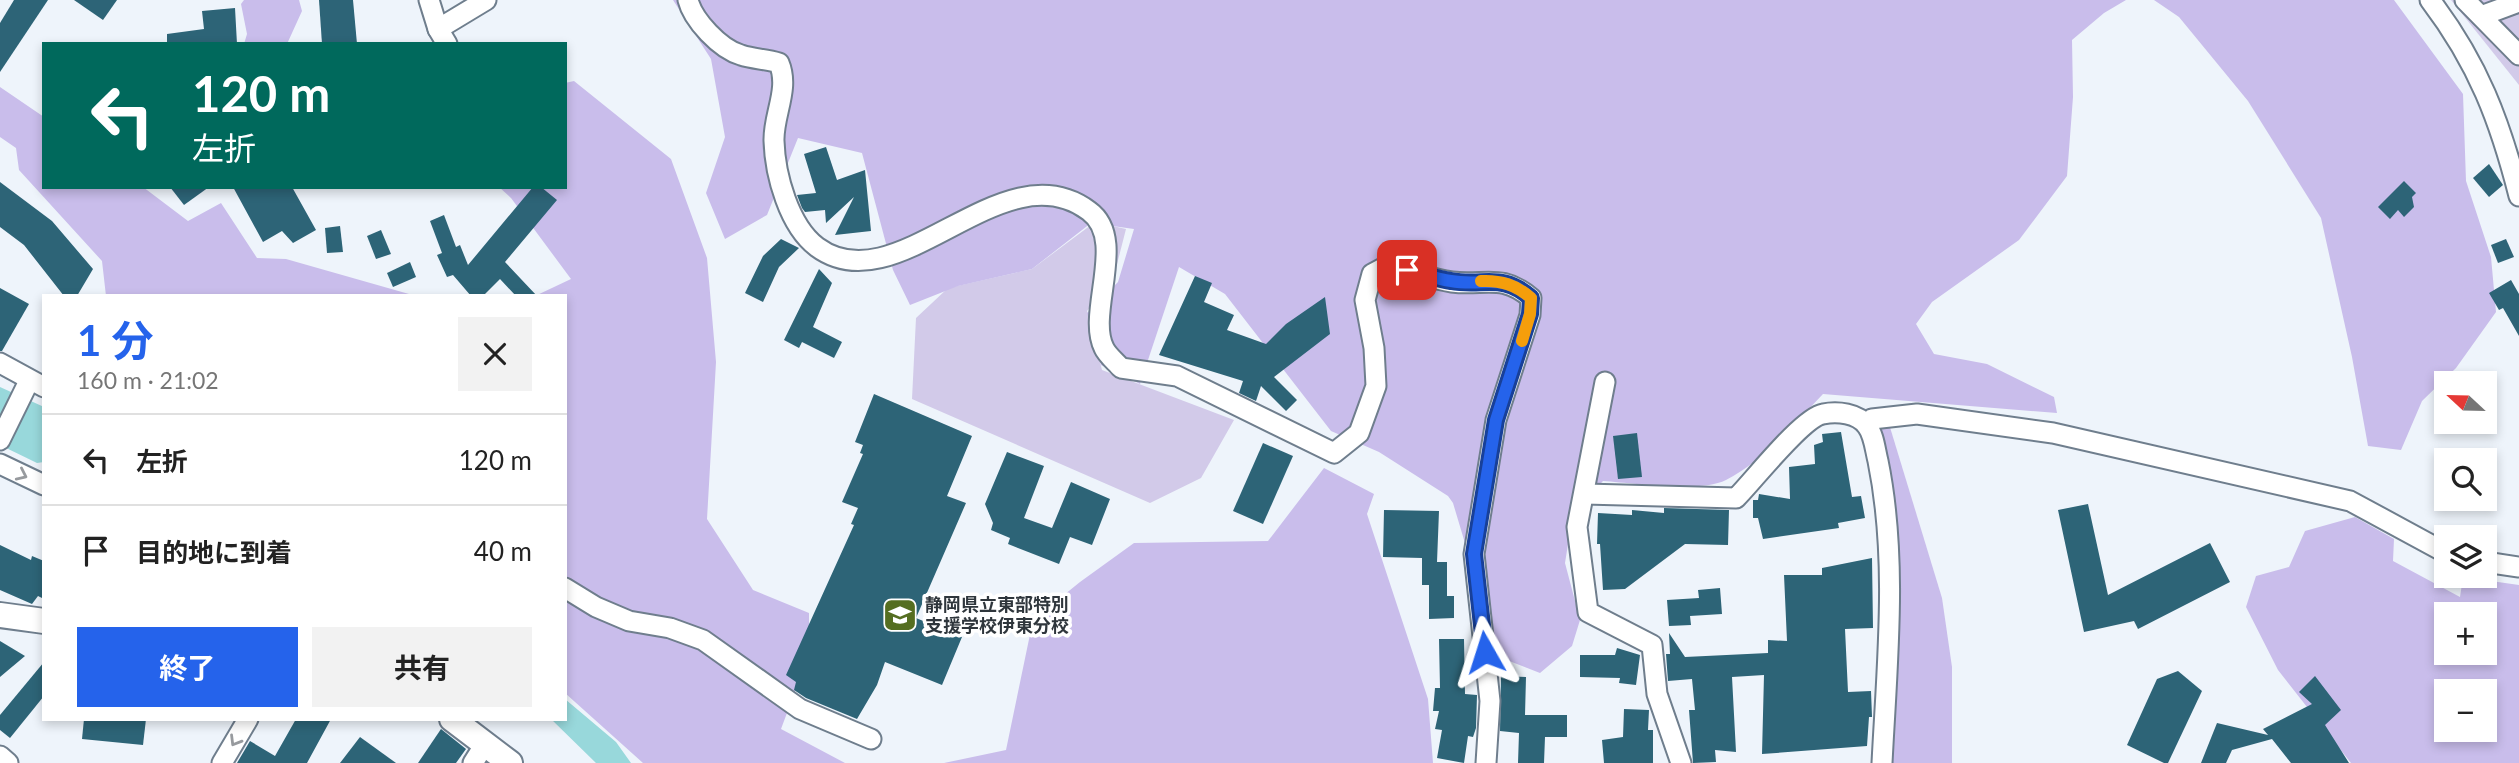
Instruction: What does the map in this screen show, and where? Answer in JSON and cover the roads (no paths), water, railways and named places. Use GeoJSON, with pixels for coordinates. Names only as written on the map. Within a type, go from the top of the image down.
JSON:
{"type":"FeatureCollection","features":[{"type":"Feature","properties":{"kind":"main road"},"geometry":{"type":"LineString","coordinates":[[0,615],[42,621]]}},
{"type":"Feature","properties":{"kind":"main road"},"geometry":{"type":"LineString","coordinates":[[454,721],[479,753],[510,763]]}},
{"type":"Feature","properties":{"kind":"street"},"geometry":{"type":"LineString","coordinates":[[429,0],[442,36],[486,0]]}},
{"type":"Feature","properties":{"kind":"street"},"geometry":{"type":"LineString","coordinates":[[688,0],[691,12],[719,42],[740,55],[779,63],[784,75],[774,141],[787,209],[816,246],[842,259],[882,259],[905,251],[972,215],[1018,198],[1060,197],[1091,212],[1107,242],[1100,320],[1103,348],[1121,368],[1177,376],[1334,453],[1359,433],[1376,386],[1374,348],[1365,300],[1372,274],[1387,266],[1452,282],[1494,280],[1518,287],[1531,298],[1527,327],[1496,420],[1474,554],[1490,701],[1486,763]]}},
{"type":"Feature","properties":{"kind":"street"},"geometry":{"type":"LineString","coordinates":[[2432,0],[2457,36],[2483,86],[2504,134],[2519,196]]}},
{"type":"Feature","properties":{"kind":"street"},"geometry":{"type":"LineString","coordinates":[[2465,0],[2519,55]]}},
{"type":"Feature","properties":{"kind":"street"},"geometry":{"type":"LineString","coordinates":[[2481,16],[2519,2]]}},
{"type":"Feature","properties":{"kind":"street"},"geometry":{"type":"LineString","coordinates":[[0,363],[33,386],[0,440]]}},
{"type":"Feature","properties":{"kind":"street"},"geometry":{"type":"LineString","coordinates":[[1605,382],[1577,527],[1588,612],[1652,645],[1657,694],[1681,763]]}},
{"type":"Feature","properties":{"kind":"street"},"geometry":{"type":"LineString","coordinates":[[1585,494],[1736,498],[1804,423],[1821,414],[1844,413],[1865,422],[1872,433],[1885,495],[1889,542],[1882,763]]}},
{"type":"Feature","properties":{"kind":"street"},"geometry":{"type":"LineString","coordinates":[[1872,419],[1917,414],[2053,433],[2350,500],[2434,546]]}},
{"type":"Feature","properties":{"kind":"street"},"geometry":{"type":"LineString","coordinates":[[0,464],[42,484]]}},
{"type":"Feature","properties":{"kind":"street"},"geometry":{"type":"LineString","coordinates":[[2497,564],[2519,567]]}},
{"type":"Feature","properties":{"kind":"street"},"geometry":{"type":"LineString","coordinates":[[567,589],[596,607],[629,621],[670,628],[703,640],[800,709],[871,738]]}},
{"type":"Feature","properties":{"kind":"street"},"geometry":{"type":"LineString","coordinates":[[222,763],[247,721]]}},
{"type":"Feature","properties":{"kind":"street"},"geometry":{"type":"LineString","coordinates":[[0,756],[8,763]]}},
{"type":"Feature","properties":{"kind":"water"},"geometry":{"type":"Polygon","coordinates":[[[0,387],[42,406],[42,462],[37,463],[0,445],[0,387]]]}},
{"type":"Feature","properties":{"kind":"water"},"geometry":{"type":"Polygon","coordinates":[[[567,701],[616,742],[631,763],[596,763],[553,721],[567,721],[567,701]]]}},
{"type":"Feature","properties":{"kind":"place","name":"静岡県立東部特別 支援学校伊東分校"},"geometry":{"type":"Point","coordinates":[900,615]}}]}
